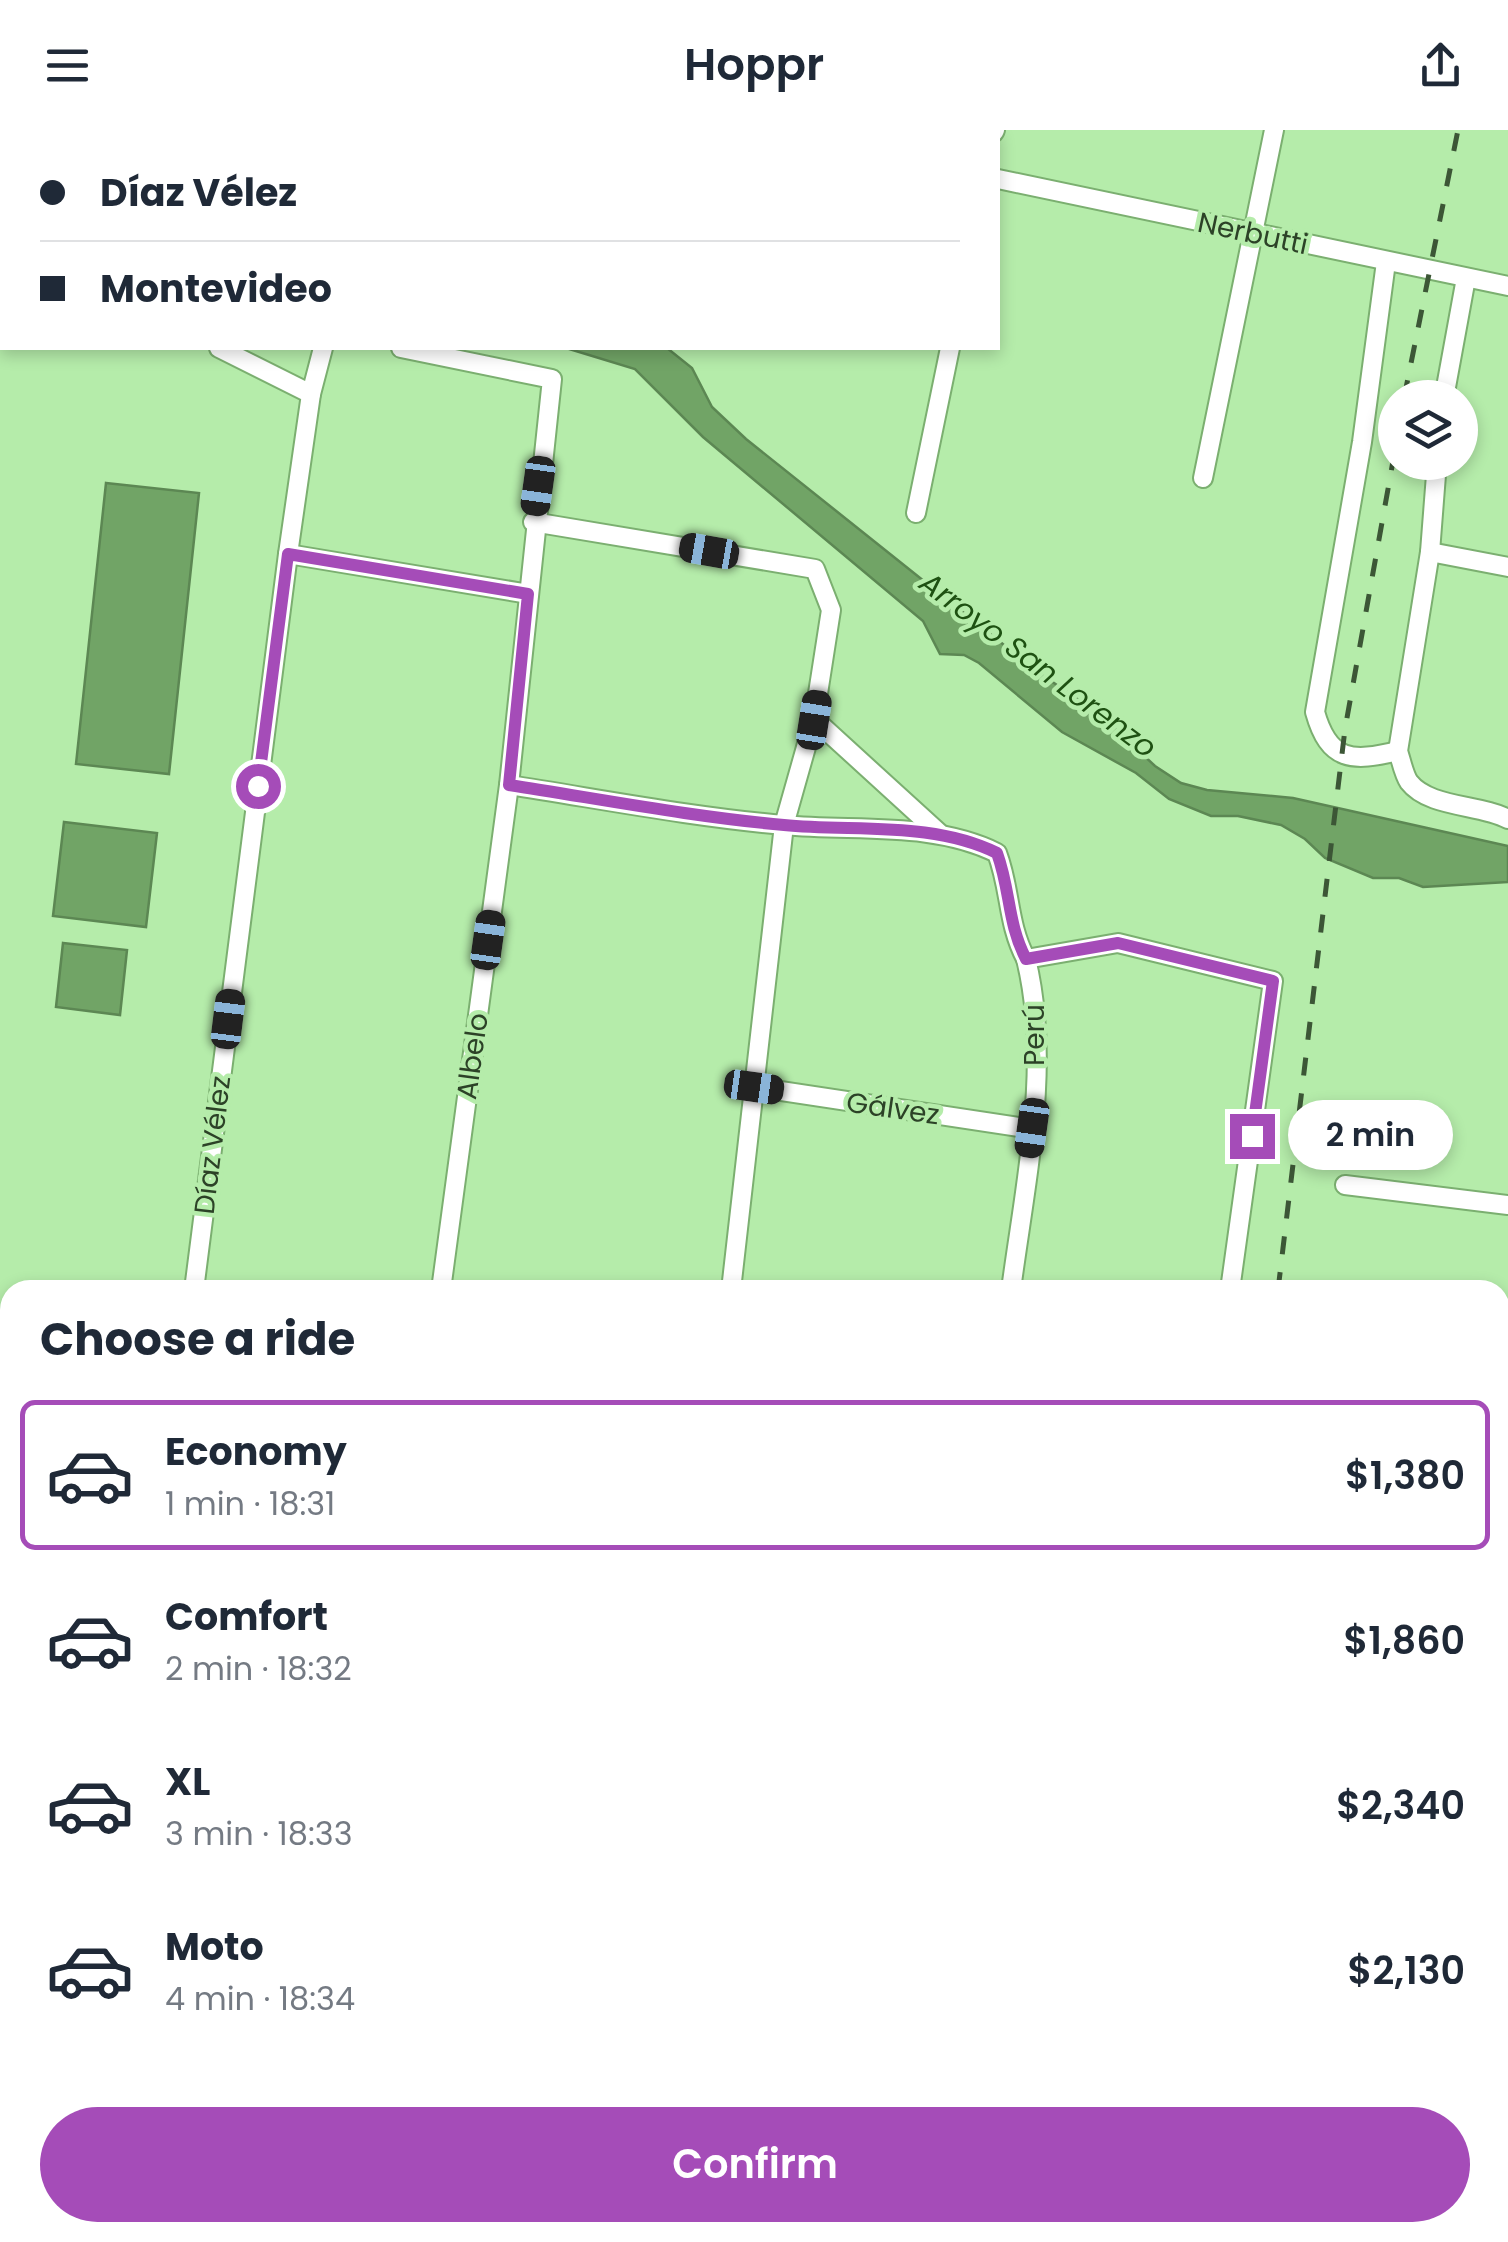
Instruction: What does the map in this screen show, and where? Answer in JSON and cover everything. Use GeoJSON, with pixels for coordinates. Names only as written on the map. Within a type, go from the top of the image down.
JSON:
{"type":"FeatureCollection","features":[{"type":"Feature","properties":{"kind":"street"},"geometry":{"type":"LineString","coordinates":[[1203,478],[1274,130]]}},
{"type":"Feature","properties":{"kind":"street","name":"Nerbutti"},"geometry":{"type":"LineString","coordinates":[[1000,179],[1508,286]]}},
{"type":"Feature","properties":{"kind":"street"},"geometry":{"type":"LineString","coordinates":[[1386,262],[1362,442],[1316,712],[1322,736],[1334,752],[1358,757],[1398,751]]}},
{"type":"Feature","properties":{"kind":"street"},"geometry":{"type":"LineString","coordinates":[[1447,380],[1466,278]]}},
{"type":"Feature","properties":{"kind":"street"},"geometry":{"type":"LineString","coordinates":[[223,350],[310,394]]}},
{"type":"Feature","properties":{"kind":"street","name":"Díaz Vélez"},"geometry":{"type":"LineString","coordinates":[[195,1280],[288,554],[310,394],[322,350]]}},
{"type":"Feature","properties":{"kind":"street","name":"Albelo"},"geometry":{"type":"LineString","coordinates":[[411,350],[552,379],[533,522],[509,785],[442,1280]]}},
{"type":"Feature","properties":{"kind":"street"},"geometry":{"type":"LineString","coordinates":[[916,513],[950,350]]}},
{"type":"Feature","properties":{"kind":"street"},"geometry":{"type":"LineString","coordinates":[[1436,480],[1430,552],[1398,751],[1409,782],[1428,797],[1492,810],[1508,818]]}},
{"type":"Feature","properties":{"kind":"street"},"geometry":{"type":"LineString","coordinates":[[533,522],[815,568],[830,610],[814,720],[784,825],[732,1280]]}},
{"type":"Feature","properties":{"kind":"street"},"geometry":{"type":"LineString","coordinates":[[1430,552],[1508,568]]}},
{"type":"Feature","properties":{"kind":"street"},"geometry":{"type":"LineString","coordinates":[[288,554],[528,594]]}},
{"type":"Feature","properties":{"kind":"street"},"geometry":{"type":"LineString","coordinates":[[814,720],[939,834]]}},
{"type":"Feature","properties":{"kind":"street"},"geometry":{"type":"LineString","coordinates":[[509,785],[784,825],[939,834]]}},
{"type":"Feature","properties":{"kind":"street","name":"Perú"},"geometry":{"type":"LineString","coordinates":[[939,834],[997,853],[1007,881],[1011,930],[1026,959],[1037,1002],[1032,1128],[1012,1280]]}},
{"type":"Feature","properties":{"kind":"street"},"geometry":{"type":"LineString","coordinates":[[1026,959],[1118,943],[1273,981],[1231,1280]]}},
{"type":"Feature","properties":{"kind":"street","name":"Gálvez"},"geometry":{"type":"LineString","coordinates":[[754,1087],[1032,1128]]}},
{"type":"Feature","properties":{"kind":"street"},"geometry":{"type":"LineString","coordinates":[[1345,1185],[1508,1206]]}},
{"type":"Feature","properties":{"kind":"shaded area","name":"Arroyo San Lorenzo"},"geometry":{"type":"Polygon","coordinates":[[[573,350],[670,350],[692,368],[712,407],[746,439],[1038,672],[1102,716],[1155,766],[1181,783],[1207,790],[1293,798],[1508,846],[1508,882],[1423,887],[1399,878],[1373,878],[1325,858],[1305,839],[1281,825],[1238,816],[1211,816],[1169,799],[1136,773],[1062,732],[979,663],[964,655],[940,654],[923,621],[703,437],[635,369],[573,350]]]}},
{"type":"Feature","properties":{"kind":"shaded area"},"geometry":{"type":"Polygon","coordinates":[[[106,483],[199,493],[169,774],[76,764],[106,483]]]}},
{"type":"Feature","properties":{"kind":"shaded area"},"geometry":{"type":"Polygon","coordinates":[[[64,822],[157,833],[146,927],[53,916],[64,822]]]}},
{"type":"Feature","properties":{"kind":"shaded area"},"geometry":{"type":"Polygon","coordinates":[[[63,943],[127,950],[120,1015],[56,1007],[63,943]]]}},
{"type":"Feature","properties":{"kind":"railway"},"geometry":{"type":"LineString","coordinates":[[1408,380],[1458,130]]}},
{"type":"Feature","properties":{"kind":"railway"},"geometry":{"type":"LineString","coordinates":[[1279,1280],[1345,729],[1390,480]]}},
{"type":"Feature","properties":{"kind":"route"},"geometry":{"type":"LineString","coordinates":[[258,786],[288,554],[528,594],[509,785],[784,825],[939,834],[973,841],[997,853],[1007,881],[1011,930],[1026,959],[1118,943],[1273,981],[1252,1136]]}}]}
